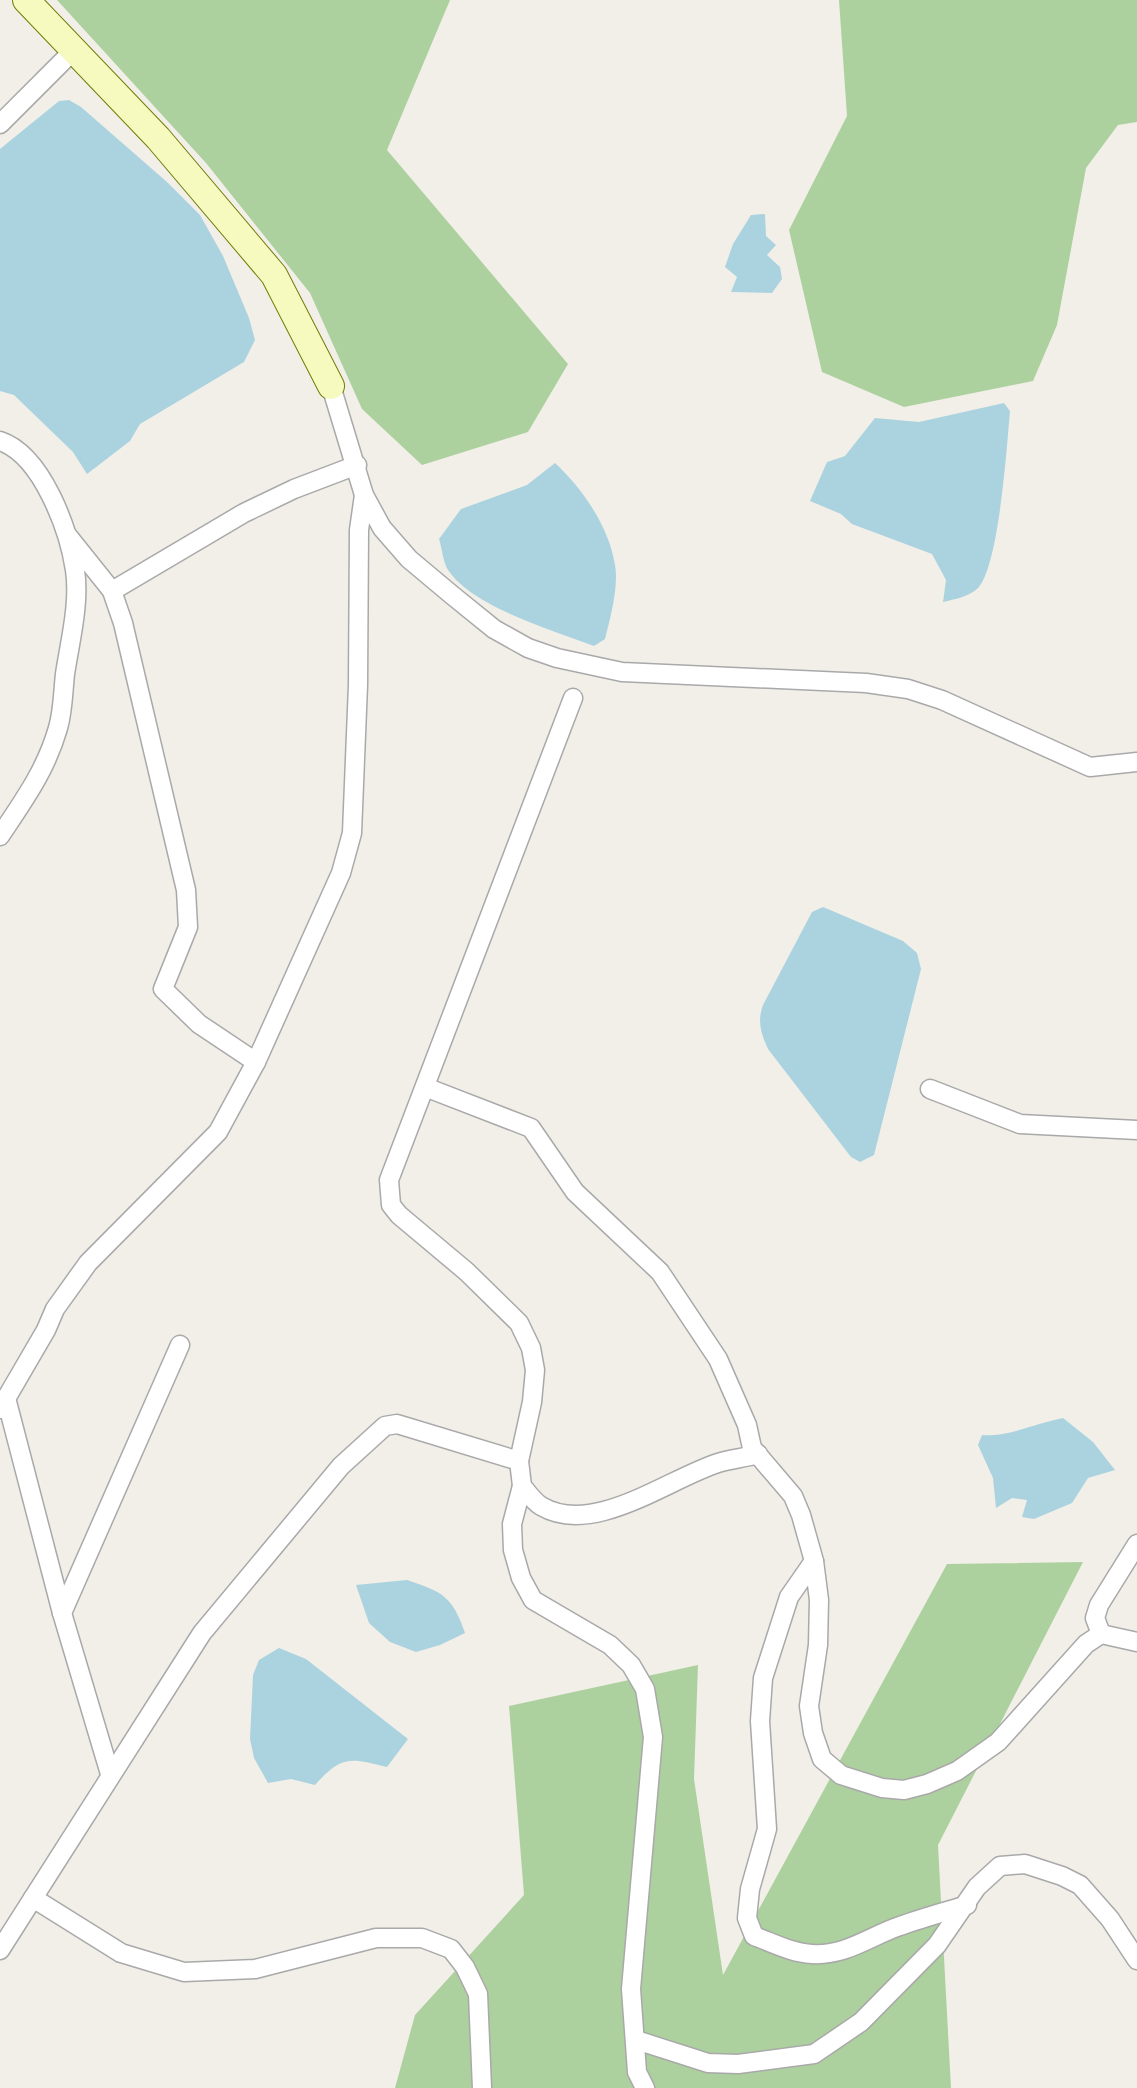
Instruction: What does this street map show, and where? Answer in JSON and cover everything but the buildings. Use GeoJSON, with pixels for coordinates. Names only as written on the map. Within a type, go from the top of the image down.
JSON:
{"type":"FeatureCollection","features":[{"type":"Feature","properties":{"kind":"street"},"geometry":{"type":"LineString","coordinates":[[26,0],[158,138],[274,275],[331,386],[357,465],[364,495],[382,528],[409,559],[494,629],[528,648],[547,655],[622,672],[866,683],[908,689],[942,700],[1090,767],[1137,762]]}},
{"type":"Feature","properties":{"kind":"street"},"geometry":{"type":"LineString","coordinates":[[0,124],[74,50]]}},
{"type":"Feature","properties":{"kind":"street"},"geometry":{"type":"LineString","coordinates":[[0,441],[8,444],[30,462],[46,485],[68,536],[76,572],[75,602],[58,727],[40,777],[0,836]]}},
{"type":"Feature","properties":{"kind":"street"},"geometry":{"type":"LineString","coordinates":[[112,591],[244,513],[294,489],[357,465]]}},
{"type":"Feature","properties":{"kind":"street"},"geometry":{"type":"LineString","coordinates":[[110,1774],[3,1403],[46,1330],[55,1309],[88,1263],[218,1132],[256,1062],[341,873],[352,833],[358,685],[359,530],[364,495]]}},
{"type":"Feature","properties":{"kind":"street"},"geometry":{"type":"LineString","coordinates":[[68,536],[112,591],[123,624],[186,890],[188,927],[163,988],[199,1024],[256,1062]]}},
{"type":"Feature","properties":{"kind":"street"},"geometry":{"type":"LineString","coordinates":[[573,698],[389,1180],[391,1204],[399,1215],[467,1272],[519,1323],[531,1348],[535,1370],[532,1402],[519,1461],[522,1486],[512,1524],[513,1550],[520,1578],[533,1600],[610,1645],[631,1665],[645,1689],[653,1737],[631,1989],[637,2072],[645,2088]]}},
{"type":"Feature","properties":{"kind":"street"},"geometry":{"type":"LineString","coordinates":[[425,1087],[531,1128],[575,1192],[660,1272],[718,1359],[747,1425],[752,1448],[793,1496],[801,1515],[814,1561],[819,1600],[818,1645],[809,1706],[813,1733],[822,1760],[841,1775],[882,1788],[904,1790],[927,1784],[957,1771],[998,1742],[1086,1644],[1101,1634],[1137,1642]]}},
{"type":"Feature","properties":{"kind":"street"},"geometry":{"type":"LineString","coordinates":[[930,1089],[1020,1124],[1137,1130]]}},
{"type":"Feature","properties":{"kind":"street"},"geometry":{"type":"LineString","coordinates":[[62,1613],[180,1345]]}},
{"type":"Feature","properties":{"kind":"street"},"geometry":{"type":"LineString","coordinates":[[0,1950],[110,1774],[202,1633],[342,1466],[386,1426],[397,1424],[519,1461]]}},
{"type":"Feature","properties":{"kind":"street"},"geometry":{"type":"LineString","coordinates":[[522,1486],[540,1506],[565,1514],[581,1515],[612,1509],[718,1463],[758,1454]]}},
{"type":"Feature","properties":{"kind":"street"},"geometry":{"type":"LineString","coordinates":[[1101,1634],[1095,1618],[1099,1605],[1137,1544]]}},
{"type":"Feature","properties":{"kind":"street"},"geometry":{"type":"LineString","coordinates":[[814,1561],[789,1597],[763,1678],[760,1721],[767,1829],[750,1889],[747,1918],[754,1936],[796,1952],[814,1954],[835,1952],[861,1945],[898,1926],[967,1905]]}},
{"type":"Feature","properties":{"kind":"street"},"geometry":{"type":"LineString","coordinates":[[636,2040],[708,2063],[738,2064],[814,2054],[861,2022],[937,1945],[967,1905],[977,1887],[1000,1866],[1026,1864],[1062,1876],[1080,1885],[1110,1919],[1137,1960]]}},
{"type":"Feature","properties":{"kind":"street"},"geometry":{"type":"LineString","coordinates":[[33,1898],[121,1953],[184,1972],[255,1969],[376,1938],[422,1938],[451,1949],[465,1966],[478,1994],[482,2088]]}},
{"type":"Feature","properties":{"kind":"green space"},"geometry":{"type":"Polygon","coordinates":[[[57,0],[450,0],[387,150],[568,364],[528,432],[422,465],[362,409],[310,293],[206,163],[57,0]]]}},
{"type":"Feature","properties":{"kind":"green space"},"geometry":{"type":"Polygon","coordinates":[[[839,0],[1137,0],[1137,122],[1118,125],[1086,168],[1057,325],[1033,381],[904,407],[822,372],[789,230],[847,116],[839,0]]]}},
{"type":"Feature","properties":{"kind":"green space"},"geometry":{"type":"Polygon","coordinates":[[[1083,1562],[938,1845],[951,2088],[395,2088],[415,2015],[524,1895],[509,1706],[698,1665],[694,1779],[723,1975],[947,1564],[1083,1562]]]}},
{"type":"Feature","properties":{"kind":"water"},"geometry":{"type":"Polygon","coordinates":[[[69,100],[81,107],[167,182],[200,215],[223,256],[249,318],[255,340],[244,362],[140,424],[130,441],[87,474],[73,452],[14,395],[0,391],[0,149],[59,101],[69,100]]]}},
{"type":"Feature","properties":{"kind":"water"},"geometry":{"type":"Polygon","coordinates":[[[765,214],[766,236],[776,245],[767,255],[780,267],[782,279],[772,293],[731,292],[737,277],[725,267],[733,244],[751,215],[765,214]]]}},
{"type":"Feature","properties":{"kind":"water"},"geometry":{"type":"Polygon","coordinates":[[[1004,403],[1010,411],[997,531],[985,575],[978,588],[970,594],[943,602],[946,580],[932,554],[852,524],[841,514],[810,501],[827,462],[845,456],[875,418],[919,422],[1004,403]]]}},
{"type":"Feature","properties":{"kind":"water"},"geometry":{"type":"Polygon","coordinates":[[[555,463],[585,497],[601,523],[615,565],[615,592],[605,639],[594,646],[515,616],[476,596],[460,584],[448,570],[439,539],[461,509],[527,485],[555,463]]]}},
{"type":"Feature","properties":{"kind":"water"},"geometry":{"type":"Polygon","coordinates":[[[823,907],[903,941],[917,953],[921,969],[874,1155],[860,1162],[851,1157],[768,1049],[761,1027],[760,1017],[763,1005],[812,912],[823,907]]]}},
{"type":"Feature","properties":{"kind":"water"},"geometry":{"type":"Polygon","coordinates":[[[1063,1418],[1093,1442],[1115,1470],[1088,1478],[1072,1503],[1034,1519],[1022,1517],[1027,1500],[1012,1498],[996,1508],[993,1478],[978,1445],[982,1435],[1012,1432],[1063,1418]]]}},
{"type":"Feature","properties":{"kind":"water"},"geometry":{"type":"Polygon","coordinates":[[[407,1580],[445,1597],[456,1611],[465,1633],[440,1645],[416,1652],[390,1642],[369,1623],[356,1585],[407,1580]]]}},
{"type":"Feature","properties":{"kind":"water"},"geometry":{"type":"Polygon","coordinates":[[[279,1648],[306,1659],[408,1739],[387,1767],[347,1761],[332,1768],[315,1785],[291,1779],[268,1783],[254,1758],[250,1739],[253,1675],[259,1660],[279,1648]]]}}]}
